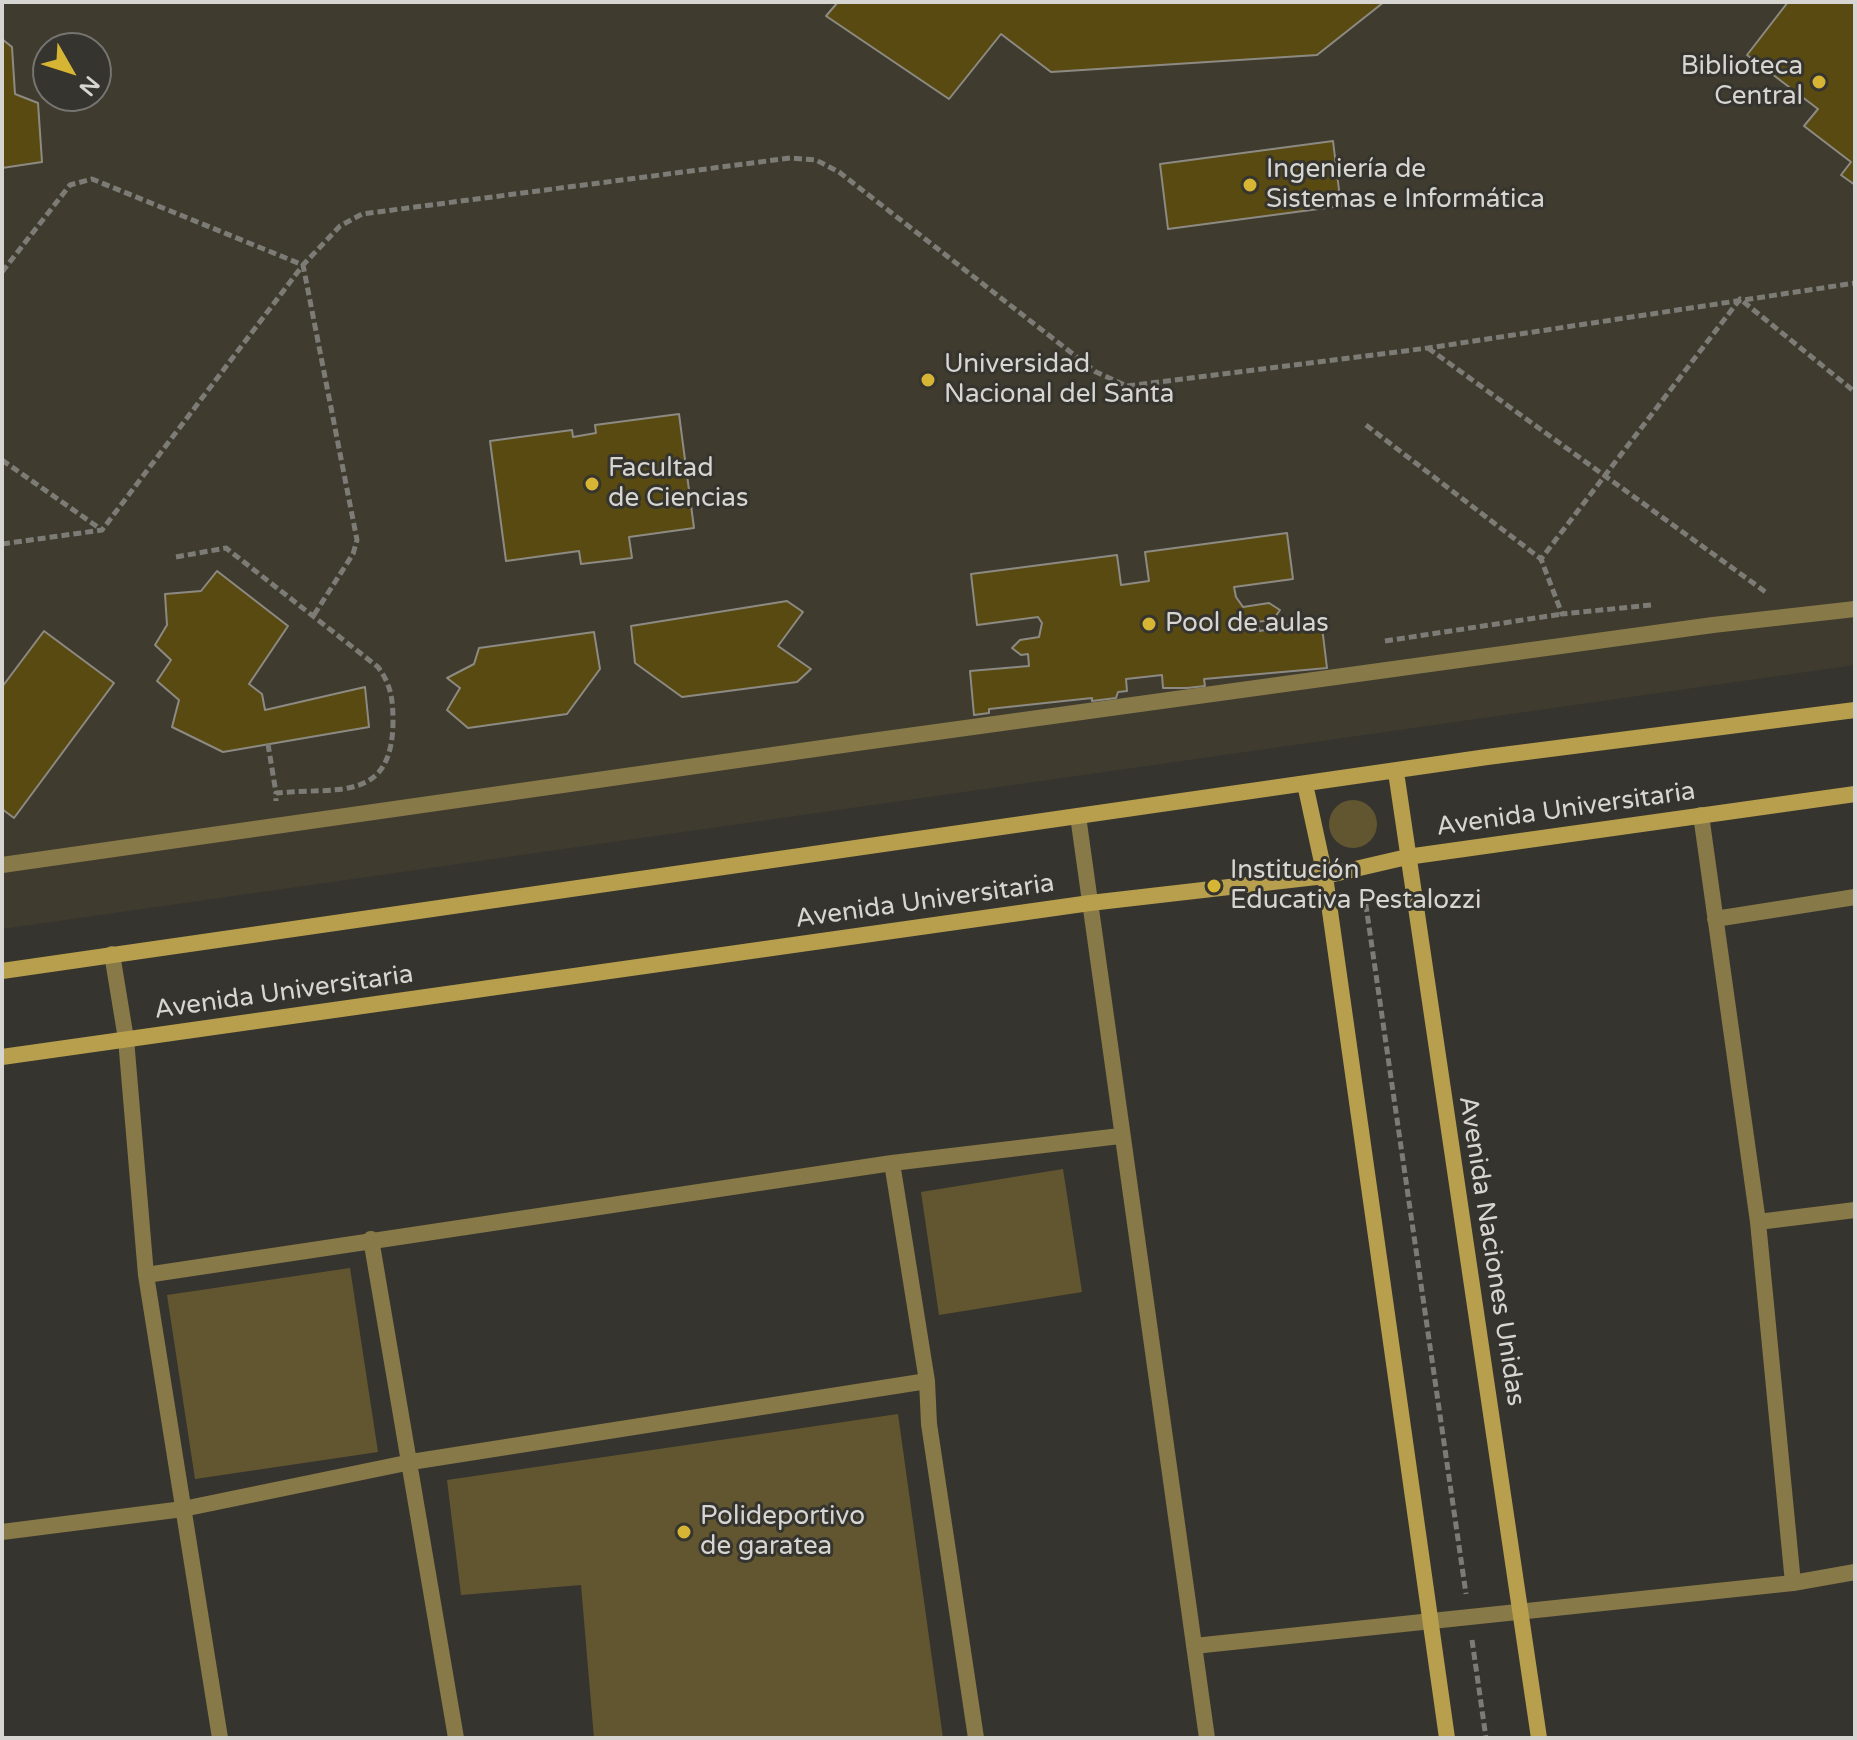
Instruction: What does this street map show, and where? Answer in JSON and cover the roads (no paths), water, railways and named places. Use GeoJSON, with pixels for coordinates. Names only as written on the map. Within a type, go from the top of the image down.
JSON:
{"type":"FeatureCollection","features":[{"type":"Feature","properties":{"kind":"main road"},"geometry":{"type":"LineString","coordinates":[[2,971],[1305,784],[1855,710]]}},
{"type":"Feature","properties":{"kind":"main road","name":"Avenida Naciones Unidas"},"geometry":{"type":"LineString","coordinates":[[1396,772],[1539,1738]]}},
{"type":"Feature","properties":{"kind":"main road"},"geometry":{"type":"LineString","coordinates":[[1305,784],[1325,876],[1447,1738]]}},
{"type":"Feature","properties":{"kind":"main road","name":"Avenida Universitaria"},"geometry":{"type":"LineString","coordinates":[[2,1057],[1090,903],[1325,876],[1407,857],[1855,794]]}},
{"type":"Feature","properties":{"kind":"street"},"geometry":{"type":"LineString","coordinates":[[2,865],[1692,628],[1855,609]]}},
{"type":"Feature","properties":{"kind":"street"},"geometry":{"type":"LineString","coordinates":[[1701,815],[1758,1222],[1793,1583]]}},
{"type":"Feature","properties":{"kind":"street"},"geometry":{"type":"LineString","coordinates":[[1078,816],[1120,1136],[1207,1738]]}},
{"type":"Feature","properties":{"kind":"street"},"geometry":{"type":"LineString","coordinates":[[1715,919],[1855,897]]}},
{"type":"Feature","properties":{"kind":"street"},"geometry":{"type":"LineString","coordinates":[[112,954],[126,1039],[146,1275],[220,1738]]}},
{"type":"Feature","properties":{"kind":"street"},"geometry":{"type":"LineString","coordinates":[[146,1275],[892,1163],[1120,1136]]}},
{"type":"Feature","properties":{"kind":"street"},"geometry":{"type":"LineString","coordinates":[[892,1163],[927,1381],[929,1424],[976,1738]]}},
{"type":"Feature","properties":{"kind":"street"},"geometry":{"type":"LineString","coordinates":[[1758,1222],[1855,1210]]}},
{"type":"Feature","properties":{"kind":"street"},"geometry":{"type":"LineString","coordinates":[[371,1239],[456,1738]]}},
{"type":"Feature","properties":{"kind":"street"},"geometry":{"type":"LineString","coordinates":[[2,1532],[183,1509],[411,1462],[927,1381]]}},
{"type":"Feature","properties":{"kind":"street"},"geometry":{"type":"LineString","coordinates":[[1194,1646],[1793,1583],[1855,1572]]}},
{"type":"Feature","properties":{"kind":"place","name":"Biblioteca Central"},"geometry":{"type":"Point","coordinates":[1819,82]}},
{"type":"Feature","properties":{"kind":"place","name":"Ingeniería de Sistemas e Informática"},"geometry":{"type":"Point","coordinates":[1250,185]}},
{"type":"Feature","properties":{"kind":"place","name":"Universidad Nacional del Santa"},"geometry":{"type":"Point","coordinates":[928,380]}},
{"type":"Feature","properties":{"kind":"place","name":"Facultad de Ciencias"},"geometry":{"type":"Point","coordinates":[592,484]}},
{"type":"Feature","properties":{"kind":"place","name":"Pool de aulas"},"geometry":{"type":"Point","coordinates":[1149,624]}},
{"type":"Feature","properties":{"kind":"place","name":"Institución Educativa Pestalozzi"},"geometry":{"type":"Point","coordinates":[1214,886]}},
{"type":"Feature","properties":{"kind":"place","name":"Polideportivo de garatea"},"geometry":{"type":"Point","coordinates":[684,1532]}}]}
